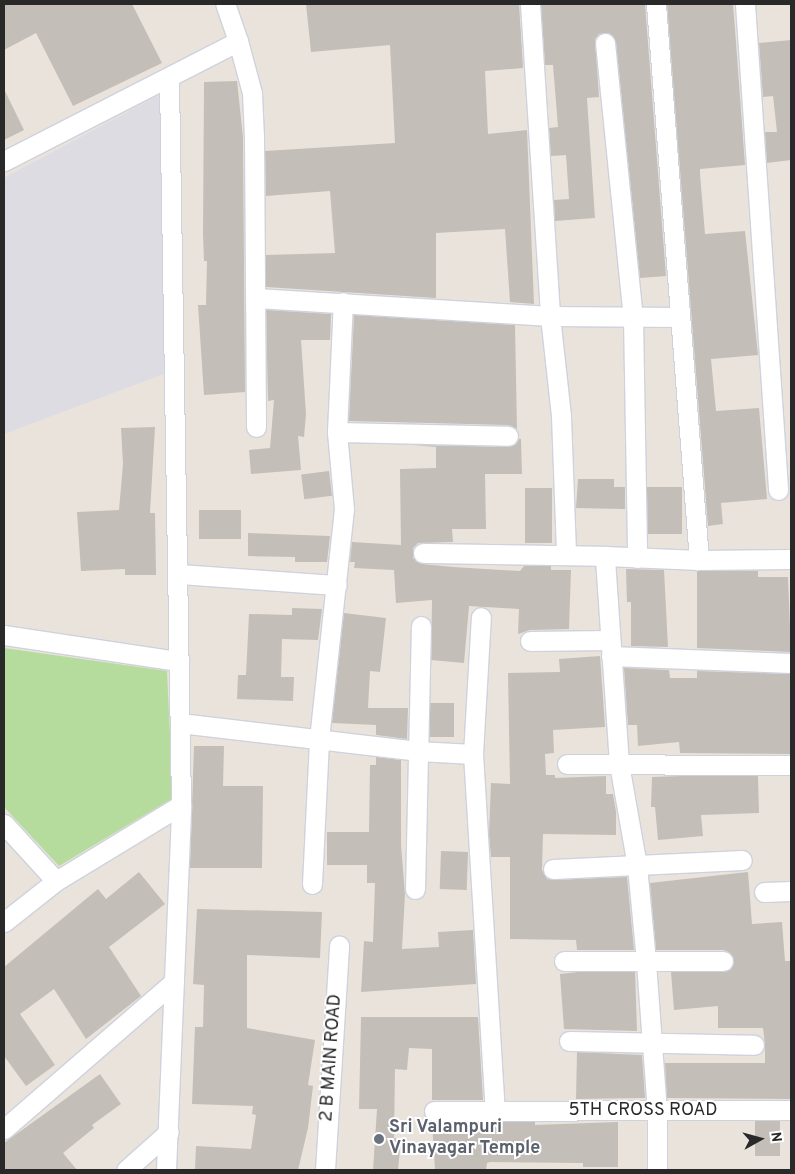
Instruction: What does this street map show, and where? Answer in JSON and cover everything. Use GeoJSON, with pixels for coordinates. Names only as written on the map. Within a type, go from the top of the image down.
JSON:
{"type":"FeatureCollection","features":[{"type":"Feature","properties":{"kind":"street"},"geometry":{"type":"LineString","coordinates":[[225,4],[238,41],[252,93],[256,298],[256,427]]}},
{"type":"Feature","properties":{"kind":"street"},"geometry":{"type":"LineString","coordinates":[[530,4],[550,316],[560,416],[566,555]]}},
{"type":"Feature","properties":{"kind":"street"},"geometry":{"type":"LineString","coordinates":[[656,4],[678,317],[699,560]]}},
{"type":"Feature","properties":{"kind":"street"},"geometry":{"type":"LineString","coordinates":[[745,4],[778,490]]}},
{"type":"Feature","properties":{"kind":"street"},"geometry":{"type":"LineString","coordinates":[[4,161],[169,79],[210,53],[238,41]]}},
{"type":"Feature","properties":{"kind":"street"},"geometry":{"type":"LineString","coordinates":[[605,43],[634,318],[637,558]]}},
{"type":"Feature","properties":{"kind":"street"},"geometry":{"type":"LineString","coordinates":[[166,1170],[181,805],[169,79]]}},
{"type":"Feature","properties":{"kind":"street"},"geometry":{"type":"LineString","coordinates":[[256,298],[550,316],[678,317]]}},
{"type":"Feature","properties":{"kind":"street"},"geometry":{"type":"LineString","coordinates":[[312,884],[319,738],[344,509],[337,432],[343,302]]}},
{"type":"Feature","properties":{"kind":"street"},"geometry":{"type":"LineString","coordinates":[[337,432],[508,436]]}},
{"type":"Feature","properties":{"kind":"street"},"geometry":{"type":"LineString","coordinates":[[422,553],[566,555],[699,560],[791,559]]}},
{"type":"Feature","properties":{"kind":"street"},"geometry":{"type":"LineString","coordinates":[[605,556],[619,764],[637,866],[646,961],[650,1043],[657,1112],[657,1170]]}},
{"type":"Feature","properties":{"kind":"street"},"geometry":{"type":"LineString","coordinates":[[178,574],[337,585]]}},
{"type":"Feature","properties":{"kind":"street"},"geometry":{"type":"LineString","coordinates":[[481,617],[473,754],[495,1109]]}},
{"type":"Feature","properties":{"kind":"street"},"geometry":{"type":"LineString","coordinates":[[415,889],[421,626]]}},
{"type":"Feature","properties":{"kind":"street"},"geometry":{"type":"LineString","coordinates":[[4,635],[179,661]]}},
{"type":"Feature","properties":{"kind":"street"},"geometry":{"type":"LineString","coordinates":[[530,641],[791,663]]}},
{"type":"Feature","properties":{"kind":"street"},"geometry":{"type":"LineString","coordinates":[[180,723],[417,751],[473,754]]}},
{"type":"Feature","properties":{"kind":"street"},"geometry":{"type":"LineString","coordinates":[[567,764],[791,765]]}},
{"type":"Feature","properties":{"kind":"street"},"geometry":{"type":"LineString","coordinates":[[4,922],[56,881],[181,805]]}},
{"type":"Feature","properties":{"kind":"street"},"geometry":{"type":"LineString","coordinates":[[4,824],[56,881]]}},
{"type":"Feature","properties":{"kind":"street"},"geometry":{"type":"LineString","coordinates":[[553,869],[742,860]]}},
{"type":"Feature","properties":{"kind":"street"},"geometry":{"type":"LineString","coordinates":[[764,892],[791,891]]}},
{"type":"Feature","properties":{"kind":"street","name":"2 B MAIN ROAD"},"geometry":{"type":"LineString","coordinates":[[325,1170],[340,945]]}},
{"type":"Feature","properties":{"kind":"street"},"geometry":{"type":"LineString","coordinates":[[564,961],[723,961]]}},
{"type":"Feature","properties":{"kind":"street"},"geometry":{"type":"LineString","coordinates":[[4,1129],[174,982]]}},
{"type":"Feature","properties":{"kind":"street"},"geometry":{"type":"LineString","coordinates":[[569,1041],[754,1045]]}},
{"type":"Feature","properties":{"kind":"street","name":"5TH CROSS ROAD"},"geometry":{"type":"LineString","coordinates":[[434,1111],[495,1109],[657,1112],[791,1110]]}},
{"type":"Feature","properties":{"kind":"street"},"geometry":{"type":"LineString","coordinates":[[126,1170],[169,1132]]}},
{"type":"Feature","properties":{"kind":"shaded area"},"geometry":{"type":"Polygon","coordinates":[[[161,94],[169,372],[4,434],[4,178],[161,94]]]}},
{"type":"Feature","properties":{"kind":"green space"},"geometry":{"type":"Polygon","coordinates":[[[4,648],[167,671],[173,798],[59,866],[4,807],[4,648]]]}},
{"type":"Feature","properties":{"kind":"building"},"geometry":{"type":"Polygon","coordinates":[[[4,4],[132,4],[162,63],[73,106],[36,33],[4,50],[4,4]]]}},
{"type":"Feature","properties":{"kind":"building"},"geometry":{"type":"Polygon","coordinates":[[[306,4],[519,4],[523,68],[485,71],[488,134],[527,130],[534,304],[510,302],[505,229],[436,233],[436,298],[266,287],[266,255],[335,253],[330,191],[266,196],[265,151],[395,143],[390,45],[311,52],[306,4]]]}},
{"type":"Feature","properties":{"kind":"building"},"geometry":{"type":"Polygon","coordinates":[[[541,4],[645,4],[666,276],[640,278],[616,42],[609,33],[599,34],[595,39],[599,97],[587,98],[595,218],[555,221],[554,200],[569,199],[566,155],[551,156],[549,128],[558,127],[553,65],[545,65],[541,4]]]}},
{"type":"Feature","properties":{"kind":"building"},"geometry":{"type":"Polygon","coordinates":[[[667,4],[733,4],[735,29],[745,165],[700,169],[700,174],[705,234],[745,231],[758,355],[711,359],[716,411],[759,408],[767,499],[721,503],[723,524],[708,526],[667,4]]]}},
{"type":"Feature","properties":{"kind":"building"},"geometry":{"type":"Polygon","coordinates":[[[791,40],[791,160],[767,163],[765,132],[777,132],[773,96],[763,97],[759,43],[791,40]]]}},
{"type":"Feature","properties":{"kind":"building"},"geometry":{"type":"Polygon","coordinates":[[[237,81],[243,137],[245,392],[204,395],[198,305],[206,305],[207,261],[204,261],[203,234],[204,82],[237,81]]]}},
{"type":"Feature","properties":{"kind":"building"},"geometry":{"type":"Polygon","coordinates":[[[4,89],[24,130],[4,140],[4,89]]]}},
{"type":"Feature","properties":{"kind":"building"},"geometry":{"type":"Polygon","coordinates":[[[266,310],[331,314],[330,340],[301,340],[306,414],[304,437],[298,436],[301,470],[251,474],[249,450],[270,448],[274,400],[268,401],[266,310]]]}},
{"type":"Feature","properties":{"kind":"building"},"geometry":{"type":"Polygon","coordinates":[[[354,315],[515,325],[517,429],[508,425],[349,421],[354,315]]]}},
{"type":"Feature","properties":{"kind":"building"},"geometry":{"type":"Polygon","coordinates":[[[155,427],[150,513],[155,513],[156,575],[125,575],[125,569],[81,571],[77,512],[119,510],[123,464],[121,428],[155,427]]]}},
{"type":"Feature","properties":{"kind":"building"},"geometry":{"type":"Polygon","coordinates":[[[518,439],[521,439],[522,474],[485,474],[486,529],[452,529],[453,542],[418,543],[413,548],[413,558],[422,564],[453,567],[520,571],[524,566],[551,566],[551,570],[571,570],[569,629],[530,630],[518,634],[519,609],[469,606],[464,663],[431,660],[432,600],[396,603],[394,570],[354,568],[355,562],[350,562],[352,542],[401,545],[400,469],[436,468],[436,447],[413,445],[508,447],[518,439]]]}},
{"type":"Feature","properties":{"kind":"building"},"geometry":{"type":"Polygon","coordinates":[[[329,471],[332,496],[304,499],[301,474],[329,471]]]}},
{"type":"Feature","properties":{"kind":"building"},"geometry":{"type":"Polygon","coordinates":[[[578,479],[614,479],[614,487],[625,487],[625,509],[576,508],[578,479]]]}},
{"type":"Feature","properties":{"kind":"building"},"geometry":{"type":"Polygon","coordinates":[[[647,487],[682,487],[682,534],[647,534],[647,487]]]}},
{"type":"Feature","properties":{"kind":"building"},"geometry":{"type":"Polygon","coordinates":[[[525,488],[552,488],[552,543],[525,543],[525,488]]]}},
{"type":"Feature","properties":{"kind":"building"},"geometry":{"type":"Polygon","coordinates":[[[199,510],[241,510],[241,539],[199,539],[199,510]]]}},
{"type":"Feature","properties":{"kind":"building"},"geometry":{"type":"Polygon","coordinates":[[[248,533],[330,536],[327,562],[295,562],[295,557],[248,556],[248,533]]]}},
{"type":"Feature","properties":{"kind":"building"},"geometry":{"type":"Polygon","coordinates":[[[626,569],[664,570],[668,647],[631,646],[631,602],[627,602],[626,569]]]}},
{"type":"Feature","properties":{"kind":"building"},"geometry":{"type":"Polygon","coordinates":[[[697,571],[758,571],[758,577],[788,577],[791,652],[697,648],[697,571]]]}},
{"type":"Feature","properties":{"kind":"building"},"geometry":{"type":"Polygon","coordinates":[[[292,608],[322,609],[318,640],[282,639],[281,677],[294,677],[293,701],[237,699],[238,675],[246,675],[249,614],[292,615],[292,608]]]}},
{"type":"Feature","properties":{"kind":"building"},"geometry":{"type":"Polygon","coordinates":[[[344,613],[386,618],[380,672],[370,671],[368,708],[408,708],[407,739],[376,735],[376,725],[332,723],[344,613]]]}},
{"type":"Feature","properties":{"kind":"building"},"geometry":{"type":"Polygon","coordinates":[[[600,656],[605,727],[553,730],[554,753],[545,754],[546,775],[555,775],[555,778],[606,776],[606,794],[613,794],[616,812],[616,835],[543,834],[542,870],[547,879],[553,880],[627,877],[634,950],[577,950],[576,940],[510,939],[510,857],[491,857],[489,834],[491,783],[510,784],[508,673],[560,672],[559,659],[600,656]]]}},
{"type":"Feature","properties":{"kind":"building"},"geometry":{"type":"Polygon","coordinates":[[[624,668],[669,670],[670,678],[697,678],[697,671],[791,674],[791,754],[680,753],[679,742],[638,746],[637,725],[628,725],[624,668]]]}},
{"type":"Feature","properties":{"kind":"building"},"geometry":{"type":"Polygon","coordinates":[[[430,703],[454,703],[454,737],[430,737],[430,703]]]}},
{"type":"Feature","properties":{"kind":"building"},"geometry":{"type":"Polygon","coordinates":[[[194,746],[224,746],[223,786],[263,786],[262,868],[190,868],[194,746]]]}},
{"type":"Feature","properties":{"kind":"building"},"geometry":{"type":"Polygon","coordinates":[[[376,757],[401,760],[401,845],[405,894],[402,949],[439,947],[438,932],[473,930],[476,984],[361,992],[364,941],[373,942],[375,883],[367,883],[367,865],[327,865],[327,832],[369,832],[370,765],[376,765],[376,757]]]}},
{"type":"Feature","properties":{"kind":"building"},"geometry":{"type":"Polygon","coordinates":[[[758,776],[759,813],[701,815],[703,836],[658,840],[655,807],[651,807],[652,777],[758,776]]]}},
{"type":"Feature","properties":{"kind":"building"},"geometry":{"type":"Polygon","coordinates":[[[441,851],[468,852],[467,890],[440,889],[441,851]]]}},
{"type":"Feature","properties":{"kind":"building"},"geometry":{"type":"Polygon","coordinates":[[[139,872],[165,904],[109,947],[141,996],[86,1039],[54,989],[20,1014],[55,1065],[26,1086],[4,1056],[4,967],[98,889],[106,899],[139,872]]]}},
{"type":"Feature","properties":{"kind":"building"},"geometry":{"type":"Polygon","coordinates":[[[748,872],[752,924],[782,922],[785,961],[791,961],[791,1099],[667,1098],[665,1063],[765,1063],[765,1045],[763,1028],[718,1028],[718,1006],[674,1010],[671,972],[723,972],[732,967],[734,961],[729,952],[723,950],[656,950],[650,883],[748,872]]]}},
{"type":"Feature","properties":{"kind":"building"},"geometry":{"type":"Polygon","coordinates":[[[197,909],[322,912],[320,958],[247,955],[247,1028],[315,1040],[308,1085],[313,1086],[308,1128],[298,1170],[195,1170],[196,1146],[251,1149],[256,1115],[252,1114],[253,1106],[192,1104],[195,1027],[203,1027],[204,985],[193,984],[197,909]]]}},
{"type":"Feature","properties":{"kind":"building"},"geometry":{"type":"Polygon","coordinates":[[[578,972],[635,972],[637,1031],[564,1029],[560,974],[578,972]]]}},
{"type":"Feature","properties":{"kind":"building"},"geometry":{"type":"Polygon","coordinates":[[[361,1017],[478,1017],[483,1100],[432,1100],[432,1049],[409,1048],[407,1070],[395,1069],[394,1138],[401,1139],[398,1170],[373,1170],[377,1109],[359,1109],[361,1017]]]}},
{"type":"Feature","properties":{"kind":"building"},"geometry":{"type":"Polygon","coordinates":[[[577,1052],[642,1055],[645,1098],[576,1099],[577,1052]]]}},
{"type":"Feature","properties":{"kind":"building"},"geometry":{"type":"Polygon","coordinates":[[[100,1074],[121,1104],[92,1125],[94,1128],[63,1153],[77,1170],[4,1170],[4,1143],[100,1074]]]}},
{"type":"Feature","properties":{"kind":"building"},"geometry":{"type":"Polygon","coordinates":[[[755,1121],[780,1121],[780,1156],[755,1156],[755,1121]]]}},
{"type":"Feature","properties":{"kind":"building"},"geometry":{"type":"Polygon","coordinates":[[[432,1122],[535,1122],[535,1125],[618,1122],[618,1167],[583,1167],[583,1163],[490,1162],[487,1163],[486,1170],[435,1170],[432,1122]]]}},
{"type":"Feature","properties":{"kind":"place","name":"Sri Valampuri Vinayagar Temple"},"geometry":{"type":"Point","coordinates":[379,1139]}}]}
